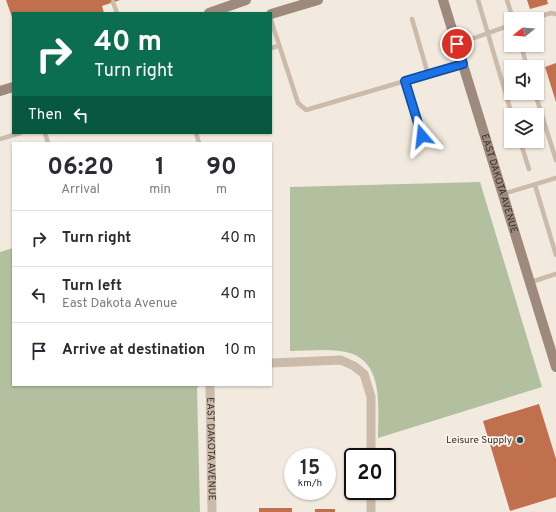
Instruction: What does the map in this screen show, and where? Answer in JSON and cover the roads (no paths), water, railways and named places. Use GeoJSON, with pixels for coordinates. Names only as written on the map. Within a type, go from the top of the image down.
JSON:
{"type":"FeatureCollection","features":[{"type":"Feature","properties":{"kind":"street"},"geometry":{"type":"LineString","coordinates":[[212,12],[246,0]]}},
{"type":"Feature","properties":{"kind":"street"},"geometry":{"type":"LineString","coordinates":[[272,14],[318,0]]}},
{"type":"Feature","properties":{"kind":"street","name":"EAST DAKOTA AVENUE"},"geometry":{"type":"LineString","coordinates":[[443,0],[556,367]]}},
{"type":"Feature","properties":{"kind":"street"},"geometry":{"type":"LineString","coordinates":[[0,91],[12,87]]}},
{"type":"Feature","properties":{"kind":"street"},"geometry":{"type":"LineString","coordinates":[[272,363],[341,360],[354,366],[364,374],[371,397],[371,448]]}},
{"type":"Feature","properties":{"kind":"street","name":"EAST DAKOTA AVENUE"},"geometry":{"type":"LineString","coordinates":[[210,386],[212,512]]}},
{"type":"Feature","properties":{"kind":"street"},"geometry":{"type":"LineString","coordinates":[[371,500],[371,512]]}},
{"type":"Feature","properties":{"kind":"lane"},"geometry":{"type":"LineString","coordinates":[[478,0],[510,108]]}},
{"type":"Feature","properties":{"kind":"lane"},"geometry":{"type":"LineString","coordinates":[[507,0],[511,12]]}},
{"type":"Feature","properties":{"kind":"lane"},"geometry":{"type":"LineString","coordinates":[[113,2],[117,12]]}},
{"type":"Feature","properties":{"kind":"lane"},"geometry":{"type":"LineString","coordinates":[[544,15],[551,13],[556,14]]}},
{"type":"Feature","properties":{"kind":"lane"},"geometry":{"type":"LineString","coordinates":[[412,19],[428,74]]}},
{"type":"Feature","properties":{"kind":"lane"},"geometry":{"type":"LineString","coordinates":[[272,23],[298,103],[306,110],[463,64]]}},
{"type":"Feature","properties":{"kind":"lane"},"geometry":{"type":"LineString","coordinates":[[457,44],[480,37],[487,32],[504,27]]}},
{"type":"Feature","properties":{"kind":"lane"},"geometry":{"type":"LineString","coordinates":[[272,48],[279,46]]}},
{"type":"Feature","properties":{"kind":"lane"},"geometry":{"type":"LineString","coordinates":[[405,81],[422,136]]}},
{"type":"Feature","properties":{"kind":"lane"},"geometry":{"type":"LineString","coordinates":[[537,100],[556,160]]}},
{"type":"Feature","properties":{"kind":"lane"},"geometry":{"type":"LineString","coordinates":[[0,139],[17,134]]}},
{"type":"Feature","properties":{"kind":"lane"},"geometry":{"type":"LineString","coordinates":[[522,148],[529,169]]}},
{"type":"Feature","properties":{"kind":"lane"},"geometry":{"type":"LineString","coordinates":[[503,194],[556,178]]}},
{"type":"Feature","properties":{"kind":"lane"},"geometry":{"type":"LineString","coordinates":[[535,185],[556,255]]}},
{"type":"Feature","properties":{"kind":"lane"},"geometry":{"type":"LineString","coordinates":[[531,282],[556,274]]}},
{"type":"Feature","properties":{"kind":"place","name":"Leisure Supply"},"geometry":{"type":"Point","coordinates":[520,440]}}]}
